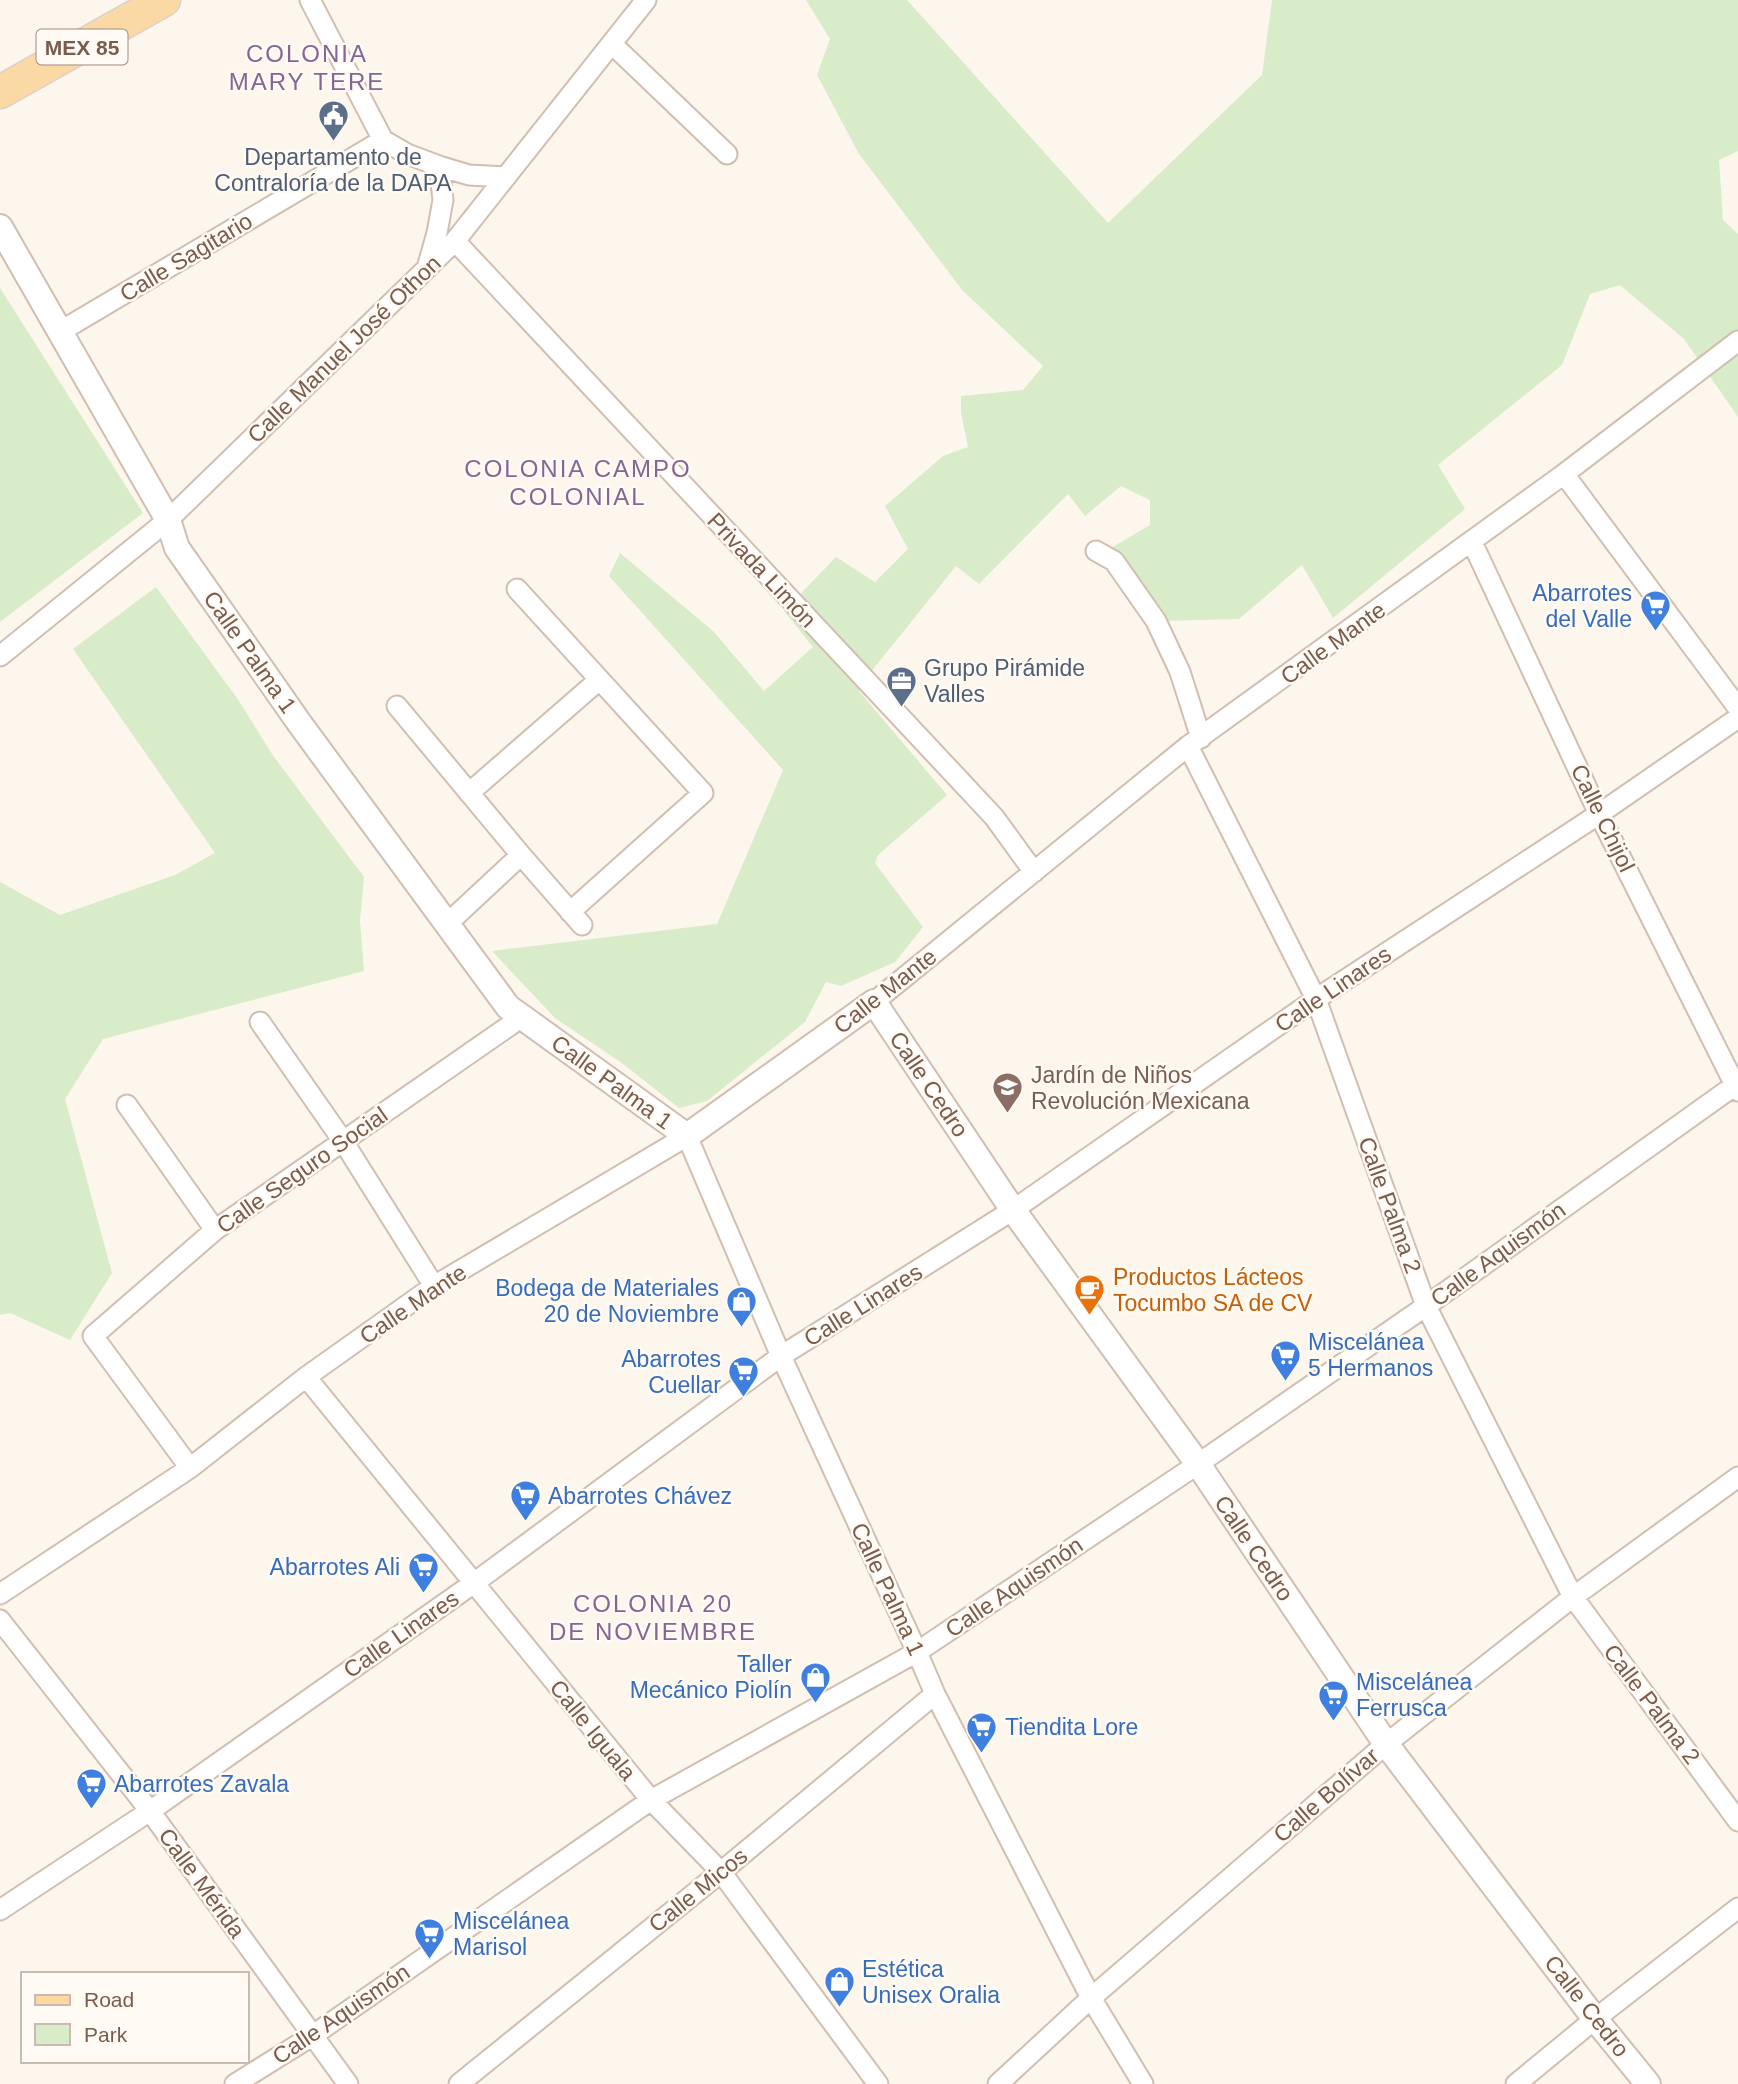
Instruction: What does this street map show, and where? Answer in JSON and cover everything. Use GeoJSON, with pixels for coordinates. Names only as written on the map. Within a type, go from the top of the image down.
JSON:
{"type":"FeatureCollection","features":[{"type":"Feature","properties":{"kind":"main road","name":"MEX 85"},"geometry":{"type":"LineString","coordinates":[[0,92],[164,0]]}},
{"type":"Feature","properties":{"kind":"street"},"geometry":{"type":"LineString","coordinates":[[310,0],[383,140],[407,154],[469,176],[506,177]]}},
{"type":"Feature","properties":{"kind":"street","name":"Calle Manuel José Othon"},"geometry":{"type":"LineString","coordinates":[[0,656],[168,520],[455,241],[646,0]]}},
{"type":"Feature","properties":{"kind":"street"},"geometry":{"type":"LineString","coordinates":[[612,44],[727,153]]}},
{"type":"Feature","properties":{"kind":"street","name":"Calle Sagitario"},"geometry":{"type":"LineString","coordinates":[[61,331],[383,140]]}},
{"type":"Feature","properties":{"kind":"street"},"geometry":{"type":"LineString","coordinates":[[426,269],[438,233],[443,200],[439,166]]}},
{"type":"Feature","properties":{"kind":"street","name":"Calle Palma 1"},"geometry":{"type":"LineString","coordinates":[[0,228],[168,520],[177,548],[300,724],[508,1007],[687,1136],[781,1356],[935,1694],[1091,1998],[1143,2084]]}},
{"type":"Feature","properties":{"kind":"street","name":"Privada Limón"},"geometry":{"type":"LineString","coordinates":[[455,241],[993,817],[1034,872]]}},
{"type":"Feature","properties":{"kind":"street","name":"Calle Mante"},"geometry":{"type":"LineString","coordinates":[[0,1594],[190,1468],[306,1377],[434,1286],[687,1136],[874,1002],[1195,742],[1472,542],[1738,341]]}},
{"type":"Feature","properties":{"kind":"street"},"geometry":{"type":"LineString","coordinates":[[1564,474],[1738,709]]}},
{"type":"Feature","properties":{"kind":"street","name":"Calle Chijol"},"geometry":{"type":"LineString","coordinates":[[1472,542],[1600,814],[1737,1086]]}},
{"type":"Feature","properties":{"kind":"street","name":"Calle Palma 2"},"geometry":{"type":"LineString","coordinates":[[1096,551],[1114,561],[1156,621],[1180,672],[1195,742],[1317,999],[1426,1306],[1573,1597],[1738,1821]]}},
{"type":"Feature","properties":{"kind":"street"},"geometry":{"type":"LineString","coordinates":[[397,706],[520,855],[576,918],[702,793],[517,589]]}},
{"type":"Feature","properties":{"kind":"street"},"geometry":{"type":"LineString","coordinates":[[469,793],[599,680]]}},
{"type":"Feature","properties":{"kind":"street","name":"Calle Linares"},"geometry":{"type":"LineString","coordinates":[[0,1910],[150,1811],[474,1583],[781,1356],[1013,1210],[1317,999],[1600,814],[1738,718]]}},
{"type":"Feature","properties":{"kind":"street"},"geometry":{"type":"LineString","coordinates":[[447,924],[520,855]]}},
{"type":"Feature","properties":{"kind":"street","name":"Calle Cedro"},"geometry":{"type":"LineString","coordinates":[[874,1002],[1013,1210],[1198,1464],[1386,1744],[1595,2019],[1648,2084]]}},
{"type":"Feature","properties":{"kind":"street","name":"Calle Seguro Social"},"geometry":{"type":"LineString","coordinates":[[190,1468],[93,1336],[215,1230],[522,1017]]}},
{"type":"Feature","properties":{"kind":"street"},"geometry":{"type":"LineString","coordinates":[[260,1022],[343,1141],[434,1286]]}},
{"type":"Feature","properties":{"kind":"street","name":"Calle Aquismón"},"geometry":{"type":"LineString","coordinates":[[236,2084],[312,2036],[651,1800],[918,1652],[1198,1464],[1737,1086]]}},
{"type":"Feature","properties":{"kind":"street"},"geometry":{"type":"LineString","coordinates":[[127,1105],[215,1230]]}},
{"type":"Feature","properties":{"kind":"street","name":"Calle Iguala"},"geometry":{"type":"LineString","coordinates":[[306,1377],[651,1800],[721,1872],[878,2084]]}},
{"type":"Feature","properties":{"kind":"street","name":"Calle Bolívar"},"geometry":{"type":"LineString","coordinates":[[998,2084],[1091,1998],[1386,1744],[1573,1597],[1738,1477]]}},
{"type":"Feature","properties":{"kind":"street","name":"Calle Mérida"},"geometry":{"type":"LineString","coordinates":[[0,1620],[150,1811],[348,2084]]}},
{"type":"Feature","properties":{"kind":"street","name":"Calle Micos"},"geometry":{"type":"LineString","coordinates":[[458,2084],[721,1872],[935,1694]]}},
{"type":"Feature","properties":{"kind":"street"},"geometry":{"type":"LineString","coordinates":[[1516,2084],[1738,1908]]}},
{"type":"Feature","properties":{"kind":"green space"},"geometry":{"type":"Polygon","coordinates":[[[806,0],[907,0],[1108,223],[1262,75],[1272,0],[1738,0],[1738,151],[1719,160],[1723,220],[1738,234],[1738,417],[1684,339],[1620,285],[1590,294],[1562,365],[1438,465],[1465,509],[1333,618],[1302,565],[1239,619],[1160,621],[1111,548],[1150,525],[1150,500],[1121,486],[1085,516],[1068,494],[979,584],[956,566],[866,678],[859,691],[947,795],[878,855],[875,863],[923,927],[895,962],[841,986],[826,982],[805,1022],[707,1101],[679,1108],[622,1063],[555,1018],[492,951],[717,924],[783,770],[609,576],[620,553],[714,632],[764,691],[813,647],[784,611],[836,557],[875,582],[908,549],[885,506],[943,456],[968,447],[961,413],[961,396],[1023,390],[1043,366],[963,291],[859,154],[817,75],[830,39],[806,0]]]}},
{"type":"Feature","properties":{"kind":"green space"},"geometry":{"type":"Polygon","coordinates":[[[0,288],[143,513],[0,622],[0,288]]]}},
{"type":"Feature","properties":{"kind":"green space"},"geometry":{"type":"Polygon","coordinates":[[[156,587],[239,701],[272,754],[364,877],[360,920],[364,971],[103,1039],[65,1099],[112,1273],[70,1340],[10,1313],[0,1315],[0,882],[60,915],[175,875],[215,853],[73,649],[156,587]]]}},
{"type":"Feature","properties":{"kind":"place","name":"Departamento de Contraloría de la DAPA"},"geometry":{"type":"Point","coordinates":[333,143]}},
{"type":"Feature","properties":{"kind":"place","name":"Abarrotes del Valle"},"geometry":{"type":"Point","coordinates":[1655,633]}},
{"type":"Feature","properties":{"kind":"place","name":"Grupo Pirámide Valles"},"geometry":{"type":"Point","coordinates":[901,708]}},
{"type":"Feature","properties":{"kind":"place","name":"Jardín de Niños Revolución Mexicana"},"geometry":{"type":"Point","coordinates":[1008,1115]}},
{"type":"Feature","properties":{"kind":"place","name":"Productos Lácteos Tocumbo SA de CV"},"geometry":{"type":"Point","coordinates":[1090,1317]}},
{"type":"Feature","properties":{"kind":"place","name":"Bodega de Materiales 20 de Noviembre"},"geometry":{"type":"Point","coordinates":[742,1328]}},
{"type":"Feature","properties":{"kind":"place","name":"Miscelánea 5 Hermanos"},"geometry":{"type":"Point","coordinates":[1285,1382]}},
{"type":"Feature","properties":{"kind":"place","name":"Abarrotes Cuellar"},"geometry":{"type":"Point","coordinates":[744,1399]}},
{"type":"Feature","properties":{"kind":"place","name":"Abarrotes Chávez"},"geometry":{"type":"Point","coordinates":[525,1523]}},
{"type":"Feature","properties":{"kind":"place","name":"Abarrotes Ali"},"geometry":{"type":"Point","coordinates":[423,1594]}},
{"type":"Feature","properties":{"kind":"place","name":"Taller Mecánico Piolín"},"geometry":{"type":"Point","coordinates":[815,1704]}},
{"type":"Feature","properties":{"kind":"place","name":"Miscelánea Ferrusca"},"geometry":{"type":"Point","coordinates":[1333,1722]}},
{"type":"Feature","properties":{"kind":"place","name":"Tiendita Lore"},"geometry":{"type":"Point","coordinates":[982,1754]}},
{"type":"Feature","properties":{"kind":"place","name":"Abarrotes Zavala"},"geometry":{"type":"Point","coordinates":[91,1811]}},
{"type":"Feature","properties":{"kind":"place","name":"Miscelánea Marisol"},"geometry":{"type":"Point","coordinates":[430,1961]}},
{"type":"Feature","properties":{"kind":"place","name":"Estética Unisex Oralia"},"geometry":{"type":"Point","coordinates":[839,2009]}},
{"type":"Feature","properties":{"kind":"district","name":"COLONIA MARY TERE"},"geometry":{"type":"Point","coordinates":[307,67]}},
{"type":"Feature","properties":{"kind":"district","name":"COLONIA CAMPO COLONIAL"},"geometry":{"type":"Point","coordinates":[578,482]}},
{"type":"Feature","properties":{"kind":"district","name":"COLONIA 20 DE NOVIEMBRE"},"geometry":{"type":"Point","coordinates":[653,1617]}}]}
